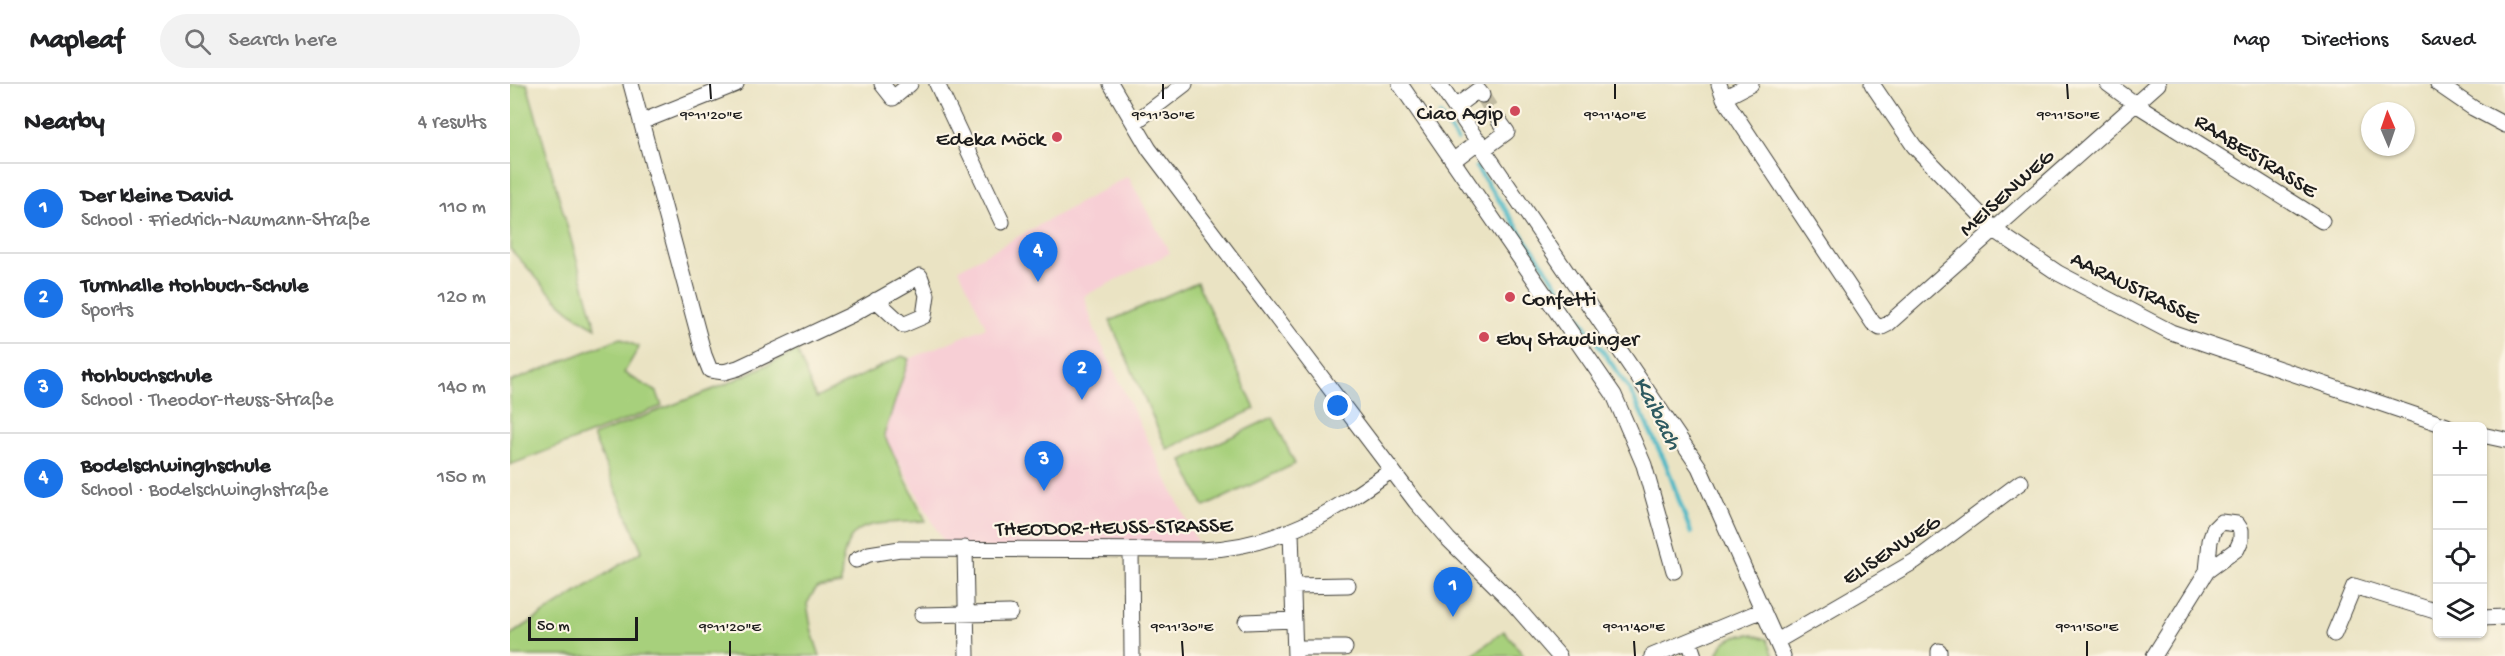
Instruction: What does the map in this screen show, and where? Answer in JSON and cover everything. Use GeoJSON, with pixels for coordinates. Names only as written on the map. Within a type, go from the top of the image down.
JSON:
{"type":"FeatureCollection","features":[{"type":"Feature","properties":{"kind":"street"},"geometry":{"type":"LineString","coordinates":[[631,84],[704,354],[712,371],[724,372],[738,368],[851,315],[876,300]]}},
{"type":"Feature","properties":{"kind":"street"},"geometry":{"type":"LineString","coordinates":[[641,122],[736,84]]}},
{"type":"Feature","properties":{"kind":"street"},"geometry":{"type":"LineString","coordinates":[[882,84],[893,98],[910,84]]}},
{"type":"Feature","properties":{"kind":"street"},"geometry":{"type":"LineString","coordinates":[[937,84],[1002,222]]}},
{"type":"Feature","properties":{"kind":"street"},"geometry":{"type":"LineString","coordinates":[[1111,84],[1170,178],[1392,470],[1448,539],[1512,602],[1559,656]]}},
{"type":"Feature","properties":{"kind":"street"},"geometry":{"type":"LineString","coordinates":[[1134,123],[1185,84]]}},
{"type":"Feature","properties":{"kind":"street"},"geometry":{"type":"LineString","coordinates":[[1400,84],[1614,395],[1644,465],[1674,571]]}},
{"type":"Feature","properties":{"kind":"street"},"geometry":{"type":"LineString","coordinates":[[1439,84],[1699,467],[1783,656]]}},
{"type":"Feature","properties":{"kind":"street"},"geometry":{"type":"LineString","coordinates":[[1721,91],[1751,84]]}},
{"type":"Feature","properties":{"kind":"street","name":"AARAUSTRASSE"},"geometry":{"type":"LineString","coordinates":[[1872,84],[1914,146],[1996,231],[2058,273],[2171,332],[2435,422]]}},
{"type":"Feature","properties":{"kind":"street","name":"RAABESTRASSE"},"geometry":{"type":"LineString","coordinates":[[2108,84],[2134,104],[2322,221]]}},
{"type":"Feature","properties":{"kind":"street","name":"MEISENWEG"},"geometry":{"type":"LineString","coordinates":[[1721,91],[1873,323],[1880,328],[1888,324],[1996,231],[2158,84]]}},
{"type":"Feature","properties":{"kind":"street"},"geometry":{"type":"LineString","coordinates":[[2438,84],[2473,108],[2505,125]]}},
{"type":"Feature","properties":{"kind":"street"},"geometry":{"type":"LineString","coordinates":[[1455,107],[1478,90],[1482,95]]}},
{"type":"Feature","properties":{"kind":"street"},"geometry":{"type":"LineString","coordinates":[[1454,160],[1507,132],[1499,121]]}},
{"type":"Feature","properties":{"kind":"street"},"geometry":{"type":"LineString","coordinates":[[2487,436],[2505,440]]}},
{"type":"Feature","properties":{"kind":"street","name":"THEODOR-HEUSS-STRASSE"},"geometry":{"type":"LineString","coordinates":[[856,560],[869,554],[892,549],[1131,550],[1226,548],[1253,544],[1291,532],[1328,514],[1392,470]]}},
{"type":"Feature","properties":{"kind":"street","name":"ELISENWEG"},"geometry":{"type":"LineString","coordinates":[[1777,641],[1915,561],[2021,482]]}},
{"type":"Feature","properties":{"kind":"street"},"geometry":{"type":"LineString","coordinates":[[1291,532],[1295,652],[1345,648]]}},
{"type":"Feature","properties":{"kind":"street"},"geometry":{"type":"LineString","coordinates":[[965,548],[967,656]]}},
{"type":"Feature","properties":{"kind":"street"},"geometry":{"type":"LineString","coordinates":[[1131,550],[1132,656]]}},
{"type":"Feature","properties":{"kind":"street"},"geometry":{"type":"LineString","coordinates":[[2154,656],[2207,571]]}},
{"type":"Feature","properties":{"kind":"street"},"geometry":{"type":"LineString","coordinates":[[1293,586],[1348,585]]}},
{"type":"Feature","properties":{"kind":"street"},"geometry":{"type":"LineString","coordinates":[[2334,634],[2354,586],[2433,610]]}},
{"type":"Feature","properties":{"kind":"street"},"geometry":{"type":"LineString","coordinates":[[1652,656],[1763,610]]}},
{"type":"Feature","properties":{"kind":"street"},"geometry":{"type":"LineString","coordinates":[[922,615],[1010,613]]}},
{"type":"Feature","properties":{"kind":"street"},"geometry":{"type":"LineString","coordinates":[[2487,618],[2505,617]]}},
{"type":"Feature","properties":{"kind":"street"},"geometry":{"type":"LineString","coordinates":[[1246,622],[1294,621]]}},
{"type":"Feature","properties":{"kind":"street"},"geometry":{"type":"LineString","coordinates":[[1689,641],[1694,656]]}},
{"type":"Feature","properties":{"kind":"shaded area"},"geometry":{"type":"Polygon","coordinates":[[[1128,176],[1170,253],[1084,296],[1095,331],[1201,550],[947,548],[884,435],[909,359],[986,327],[959,269],[1128,176]]]}},
{"type":"Feature","properties":{"kind":"green space"},"geometry":{"type":"Polygon","coordinates":[[[510,84],[527,84],[596,328],[560,302],[510,249],[510,84]]]}},
{"type":"Feature","properties":{"kind":"green space"},"geometry":{"type":"Polygon","coordinates":[[[1197,282],[1255,409],[1167,449],[1110,321],[1197,282]]]}},
{"type":"Feature","properties":{"kind":"green space"},"geometry":{"type":"Polygon","coordinates":[[[620,338],[639,347],[624,373],[657,392],[662,406],[510,465],[510,382],[620,338]]]}},
{"type":"Feature","properties":{"kind":"green space"},"geometry":{"type":"Polygon","coordinates":[[[797,351],[816,398],[902,356],[909,359],[884,435],[926,521],[874,524],[862,528],[853,535],[847,546],[843,562],[841,584],[816,588],[807,604],[812,632],[820,656],[510,656],[510,635],[642,551],[593,436],[724,385],[797,351]]]}},
{"type":"Feature","properties":{"kind":"green space"},"geometry":{"type":"Polygon","coordinates":[[[1273,417],[1295,464],[1204,507],[1182,460],[1273,417]]]}},
{"type":"Feature","properties":{"kind":"green space"},"geometry":{"type":"Polygon","coordinates":[[[1504,631],[1524,656],[1471,656],[1504,631]]]}},
{"type":"Feature","properties":{"kind":"green space"},"geometry":{"type":"Polygon","coordinates":[[[1750,634],[1767,639],[1774,656],[1717,656],[1722,645],[1729,639],[1750,634]]]}},
{"type":"Feature","properties":{"kind":"waterway","name":"Kaibach"},"geometry":{"type":"LineString","coordinates":[[1440,115],[1457,140]]}},
{"type":"Feature","properties":{"kind":"waterway","name":"Kaibach"},"geometry":{"type":"LineString","coordinates":[[1476,167],[1631,392],[1666,464],[1691,533]]}},
{"type":"Feature","properties":{"kind":"tunnel"},"geometry":{"type":"LineString","coordinates":[[1482,95],[1499,121]]}},
{"type":"Feature","properties":{"kind":"place","name":"Ciao Agip"},"geometry":{"type":"Point","coordinates":[1515,111]}},
{"type":"Feature","properties":{"kind":"place","name":"Edeka Möck"},"geometry":{"type":"Point","coordinates":[1057,137]}},
{"type":"Feature","properties":{"kind":"place","name":"Bodelschwinghschule"},"geometry":{"type":"Point","coordinates":[1038,282]}},
{"type":"Feature","properties":{"kind":"place","name":"Confetti"},"geometry":{"type":"Point","coordinates":[1510,297]}},
{"type":"Feature","properties":{"kind":"place","name":"Eby Staudinger"},"geometry":{"type":"Point","coordinates":[1484,337]}},
{"type":"Feature","properties":{"kind":"place","name":"Turnhalle Hohbuch-Schule"},"geometry":{"type":"Point","coordinates":[1082,400]}},
{"type":"Feature","properties":{"kind":"place","name":"Hohbuchschule"},"geometry":{"type":"Point","coordinates":[1044,491]}},
{"type":"Feature","properties":{"kind":"place","name":"Der kleine David"},"geometry":{"type":"Point","coordinates":[1453,617]}}]}
